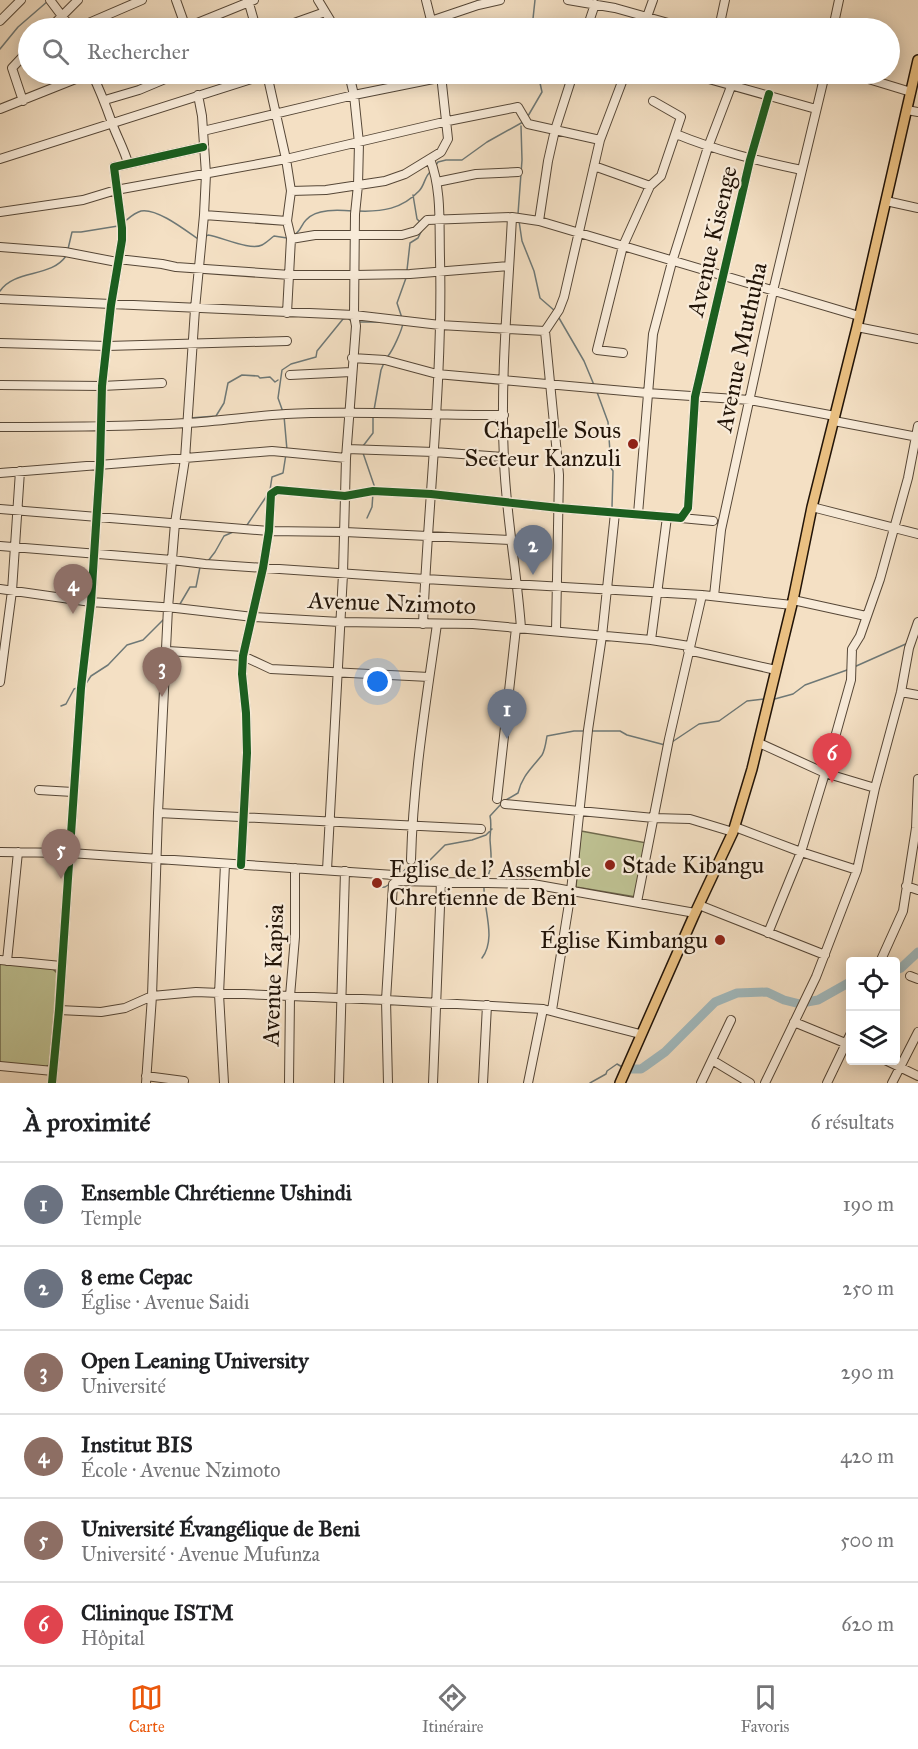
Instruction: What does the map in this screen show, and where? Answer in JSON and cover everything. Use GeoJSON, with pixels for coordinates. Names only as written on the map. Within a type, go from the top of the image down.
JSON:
{"type":"FeatureCollection","features":[{"type":"Feature","properties":{"kind":"main road"},"geometry":{"type":"LineString","coordinates":[[620,1083],[640,1034],[734,830],[759,743],[812,507],[857,327],[918,60]]}},
{"type":"Feature","properties":{"kind":"street"},"geometry":{"type":"LineString","coordinates":[[0,21],[21,0]]}},
{"type":"Feature","properties":{"kind":"street"},"geometry":{"type":"LineString","coordinates":[[50,0],[64,18]]}},
{"type":"Feature","properties":{"kind":"street"},"geometry":{"type":"LineString","coordinates":[[59,18],[78,0]]}},
{"type":"Feature","properties":{"kind":"street"},"geometry":{"type":"LineString","coordinates":[[100,18],[142,0]]}},
{"type":"Feature","properties":{"kind":"street"},"geometry":{"type":"LineString","coordinates":[[176,0],[182,18]]}},
{"type":"Feature","properties":{"kind":"street"},"geometry":{"type":"LineString","coordinates":[[318,0],[329,18]]}},
{"type":"Feature","properties":{"kind":"street"},"geometry":{"type":"LineString","coordinates":[[426,0],[430,18]]}},
{"type":"Feature","properties":{"kind":"street"},"geometry":{"type":"LineString","coordinates":[[446,18],[477,3],[500,0]]}},
{"type":"Feature","properties":{"kind":"street"},"geometry":{"type":"LineString","coordinates":[[568,0],[615,8],[647,18],[653,0]]}},
{"type":"Feature","properties":{"kind":"street"},"geometry":{"type":"LineString","coordinates":[[722,18],[726,0]]}},
{"type":"Feature","properties":{"kind":"street"},"geometry":{"type":"LineString","coordinates":[[835,18],[839,0]]}},
{"type":"Feature","properties":{"kind":"street"},"geometry":{"type":"LineString","coordinates":[[210,18],[250,1],[254,18]]}},
{"type":"Feature","properties":{"kind":"street"},"geometry":{"type":"LineString","coordinates":[[590,18],[595,4]]}},
{"type":"Feature","properties":{"kind":"street"},"geometry":{"type":"LineString","coordinates":[[308,18],[325,12]]}},
{"type":"Feature","properties":{"kind":"street"},"geometry":{"type":"LineString","coordinates":[[18,62],[12,68],[23,101]]}},
{"type":"Feature","properties":{"kind":"street"},"geometry":{"type":"LineString","coordinates":[[0,109],[65,84]]}},
{"type":"Feature","properties":{"kind":"street"},"geometry":{"type":"LineString","coordinates":[[96,84],[105,100],[128,163]]}},
{"type":"Feature","properties":{"kind":"street"},"geometry":{"type":"LineString","coordinates":[[105,100],[153,84]]}},
{"type":"Feature","properties":{"kind":"street"},"geometry":{"type":"LineString","coordinates":[[0,159],[234,84]]}},
{"type":"Feature","properties":{"kind":"street"},"geometry":{"type":"LineString","coordinates":[[270,84],[291,191],[287,221],[291,239],[287,313]]}},
{"type":"Feature","properties":{"kind":"street"},"geometry":{"type":"LineString","coordinates":[[327,870],[345,532],[346,449],[351,412],[355,320],[354,236],[358,185],[358,143],[351,84]]}},
{"type":"Feature","properties":{"kind":"street"},"geometry":{"type":"LineString","coordinates":[[203,131],[404,84]]}},
{"type":"Feature","properties":{"kind":"street"},"geometry":{"type":"LineString","coordinates":[[291,191],[326,190],[358,185],[398,177],[433,165],[447,145],[448,122],[442,84]]}},
{"type":"Feature","properties":{"kind":"street"},"geometry":{"type":"LineString","coordinates":[[539,221],[555,129],[570,84]]}},
{"type":"Feature","properties":{"kind":"street"},"geometry":{"type":"LineString","coordinates":[[556,631],[559,475],[545,331],[556,313],[580,232],[600,140],[621,84]]}},
{"type":"Feature","properties":{"kind":"street"},"geometry":{"type":"LineString","coordinates":[[638,514],[653,334],[672,262],[708,147],[732,84],[816,109]]}},
{"type":"Feature","properties":{"kind":"street","name":"Avenue Muthuha"},"geometry":{"type":"LineString","coordinates":[[714,596],[721,530],[773,291],[822,84]]}},
{"type":"Feature","properties":{"kind":"street"},"geometry":{"type":"LineString","coordinates":[[885,84],[911,92]]}},
{"type":"Feature","properties":{"kind":"street","name":"Avenue Kisenge"},"geometry":{"type":"LineString","coordinates":[[681,518],[688,508],[695,397],[750,160],[769,94]]}},
{"type":"Feature","properties":{"kind":"street"},"geometry":{"type":"LineString","coordinates":[[184,1081],[146,1080],[152,996],[158,813],[168,651],[175,608],[172,560],[185,459],[192,342],[204,215],[206,174],[202,116],[198,95]]}},
{"type":"Feature","properties":{"kind":"street"},"geometry":{"type":"LineString","coordinates":[[622,353],[597,350],[623,246],[650,186],[661,176],[681,117],[653,101]]}},
{"type":"Feature","properties":{"kind":"street"},"geometry":{"type":"LineString","coordinates":[[0,212],[83,200],[116,190],[286,159],[518,107],[524,120],[600,140]]}},
{"type":"Feature","properties":{"kind":"street"},"geometry":{"type":"LineString","coordinates":[[907,110],[918,112]]}},
{"type":"Feature","properties":{"kind":"street"},"geometry":{"type":"LineString","coordinates":[[676,134],[750,160],[802,170]]}},
{"type":"Feature","properties":{"kind":"street"},"geometry":{"type":"LineString","coordinates":[[52,1083],[82,686],[91,602],[100,464],[102,386],[121,225],[114,167],[203,147]]}},
{"type":"Feature","properties":{"kind":"street"},"geometry":{"type":"LineString","coordinates":[[423,624],[440,325],[439,220],[437,182],[433,165]]}},
{"type":"Feature","properties":{"kind":"street"},"geometry":{"type":"LineString","coordinates":[[594,166],[650,186]]}},
{"type":"Feature","properties":{"kind":"street"},"geometry":{"type":"LineString","coordinates":[[437,182],[476,174],[518,172]]}},
{"type":"Feature","properties":{"kind":"street"},"geometry":{"type":"LineString","coordinates":[[886,201],[918,208]]}},
{"type":"Feature","properties":{"kind":"street"},"geometry":{"type":"LineString","coordinates":[[204,215],[287,221]]}},
{"type":"Feature","properties":{"kind":"street"},"geometry":{"type":"LineString","coordinates":[[497,799],[518,628],[518,583],[506,502],[504,457],[505,328],[509,266],[516,217]]}},
{"type":"Feature","properties":{"kind":"street"},"geometry":{"type":"LineString","coordinates":[[291,239],[315,235],[402,235],[416,231],[427,220],[516,217],[580,232],[672,262],[859,316]]}},
{"type":"Feature","properties":{"kind":"street"},"geometry":{"type":"LineString","coordinates":[[0,247],[67,252],[117,261],[198,269],[290,275],[407,275],[509,266]]}},
{"type":"Feature","properties":{"kind":"street"},"geometry":{"type":"LineString","coordinates":[[0,299],[287,313],[355,320],[402,320],[440,325],[545,331]]}},
{"type":"Feature","properties":{"kind":"street"},"geometry":{"type":"LineString","coordinates":[[857,327],[918,339]]}},
{"type":"Feature","properties":{"kind":"street"},"geometry":{"type":"LineString","coordinates":[[0,343],[107,346],[287,341]]}},
{"type":"Feature","properties":{"kind":"street"},"geometry":{"type":"LineString","coordinates":[[352,358],[385,360],[437,374],[750,400],[917,437]]}},
{"type":"Feature","properties":{"kind":"street"},"geometry":{"type":"LineString","coordinates":[[290,375],[351,372]]}},
{"type":"Feature","properties":{"kind":"street"},"geometry":{"type":"LineString","coordinates":[[0,385],[102,386],[162,383]]}},
{"type":"Feature","properties":{"kind":"street"},"geometry":{"type":"LineString","coordinates":[[0,427],[101,427],[188,423],[284,414],[351,412],[436,416],[504,415]]}},
{"type":"Feature","properties":{"kind":"street"},"geometry":{"type":"LineString","coordinates":[[768,933],[801,852],[825,773],[851,680],[852,649],[860,636],[880,579],[908,478],[918,426]]}},
{"type":"Feature","properties":{"kind":"street"},"geometry":{"type":"LineString","coordinates":[[346,449],[504,457]]}},
{"type":"Feature","properties":{"kind":"street"},"geometry":{"type":"LineString","coordinates":[[0,473],[272,451],[346,458]]}},
{"type":"Feature","properties":{"kind":"street"},"geometry":{"type":"LineString","coordinates":[[0,678],[12,591],[20,471]]}},
{"type":"Feature","properties":{"kind":"street"},"geometry":{"type":"LineString","coordinates":[[241,865],[247,753],[243,656],[263,568],[269,531],[271,494],[277,490],[345,496],[374,491],[431,494],[713,521]]}},
{"type":"Feature","properties":{"kind":"street"},"geometry":{"type":"LineString","coordinates":[[812,507],[895,526],[918,534]]}},
{"type":"Feature","properties":{"kind":"street"},"geometry":{"type":"LineString","coordinates":[[0,509],[269,531],[345,532],[511,540]]}},
{"type":"Feature","properties":{"kind":"street"},"geometry":{"type":"LineString","coordinates":[[552,1010],[571,891],[615,513]]}},
{"type":"Feature","properties":{"kind":"street"},"geometry":{"type":"LineString","coordinates":[[651,640],[667,517]]}},
{"type":"Feature","properties":{"kind":"street"},"geometry":{"type":"LineString","coordinates":[[0,546],[343,574],[702,595],[792,603],[866,616]]}},
{"type":"Feature","properties":{"kind":"street","name":"Avenue Nzimoto"},"geometry":{"type":"LineString","coordinates":[[0,589],[91,602],[253,617],[340,622],[473,624],[602,636]]}},
{"type":"Feature","properties":{"kind":"street"},"geometry":{"type":"LineString","coordinates":[[637,902],[668,743],[702,595]]}},
{"type":"Feature","properties":{"kind":"street"},"geometry":{"type":"LineString","coordinates":[[765,1083],[825,955],[857,870],[875,788],[902,693],[918,622]]}},
{"type":"Feature","properties":{"kind":"street"},"geometry":{"type":"LineString","coordinates":[[411,860],[412,825],[423,726],[438,624]]}},
{"type":"Feature","properties":{"kind":"street"},"geometry":{"type":"LineString","coordinates":[[602,636],[651,640],[776,670]]}},
{"type":"Feature","properties":{"kind":"street"},"geometry":{"type":"LineString","coordinates":[[168,651],[243,656],[271,669],[429,677]]}},
{"type":"Feature","properties":{"kind":"street"},"geometry":{"type":"LineString","coordinates":[[902,693],[918,695]]}},
{"type":"Feature","properties":{"kind":"street"},"geometry":{"type":"LineString","coordinates":[[759,743],[825,773],[875,788]]}},
{"type":"Feature","properties":{"kind":"street"},"geometry":{"type":"LineString","coordinates":[[882,957],[903,910],[916,828],[918,779]]}},
{"type":"Feature","properties":{"kind":"street"},"geometry":{"type":"LineString","coordinates":[[39,790],[74,792]]}},
{"type":"Feature","properties":{"kind":"street"},"geometry":{"type":"LineString","coordinates":[[505,804],[654,818],[690,819],[734,830],[857,870]]}},
{"type":"Feature","properties":{"kind":"street"},"geometry":{"type":"LineString","coordinates":[[158,813],[481,829]]}},
{"type":"Feature","properties":{"kind":"street"},"geometry":{"type":"LineString","coordinates":[[0,852],[70,853],[345,871],[394,875],[397,880]]}},
{"type":"Feature","properties":{"kind":"street"},"geometry":{"type":"LineString","coordinates":[[18,852],[4,961],[61,966]]}},
{"type":"Feature","properties":{"kind":"street"},"geometry":{"type":"LineString","coordinates":[[224,1083],[219,994],[225,864]]}},
{"type":"Feature","properties":{"kind":"street","name":"Avenue Kapisa"},"geometry":{"type":"LineString","coordinates":[[289,1083],[290,996],[295,937],[295,868]]}},
{"type":"Feature","properties":{"kind":"street"},"geometry":{"type":"LineString","coordinates":[[339,1083],[345,871]]}},
{"type":"Feature","properties":{"kind":"street"},"geometry":{"type":"LineString","coordinates":[[388,1083],[386,1000],[393,884],[397,880],[533,884],[637,902],[697,909],[825,955]]}},
{"type":"Feature","properties":{"kind":"street"},"geometry":{"type":"LineString","coordinates":[[433,1083],[441,882]]}},
{"type":"Feature","properties":{"kind":"street"},"geometry":{"type":"LineString","coordinates":[[906,886],[918,890]]}},
{"type":"Feature","properties":{"kind":"street"},"geometry":{"type":"LineString","coordinates":[[59,1010],[101,1012],[125,1008],[152,996],[196,992],[543,1009],[640,1034]]}},
{"type":"Feature","properties":{"kind":"street"},"geometry":{"type":"LineString","coordinates":[[483,1083],[487,1005]]}},
{"type":"Feature","properties":{"kind":"street"},"geometry":{"type":"LineString","coordinates":[[528,1083],[543,1009]]}},
{"type":"Feature","properties":{"kind":"street"},"geometry":{"type":"LineString","coordinates":[[701,1083],[731,1020]]}},
{"type":"Feature","properties":{"kind":"street"},"geometry":{"type":"LineString","coordinates":[[794,1022],[846,1043]]}},
{"type":"Feature","properties":{"kind":"street"},"geometry":{"type":"LineString","coordinates":[[892,1083],[918,1032]]}},
{"type":"Feature","properties":{"kind":"street"},"geometry":{"type":"LineString","coordinates":[[827,1083],[846,1048]]}},
{"type":"Feature","properties":{"kind":"street"},"geometry":{"type":"LineString","coordinates":[[712,1060],[750,1083]]}},
{"type":"Feature","properties":{"kind":"street"},"geometry":{"type":"LineString","coordinates":[[896,1065],[918,1076]]}},
{"type":"Feature","properties":{"kind":"street"},"geometry":{"type":"LineString","coordinates":[[0,1066],[53,1071]]}},
{"type":"Feature","properties":{"kind":"green space","name":"Stade Kibangu"},"geometry":{"type":"Polygon","coordinates":[[[581,831],[647,843],[636,897],[576,887],[581,831]]]}},
{"type":"Feature","properties":{"kind":"green space"},"geometry":{"type":"Polygon","coordinates":[[[0,962],[51,967],[58,974],[49,1065],[44,1068],[0,1066],[0,962]]]}},
{"type":"Feature","properties":{"kind":"waterway"},"geometry":{"type":"LineString","coordinates":[[533,18],[535,0]]}},
{"type":"Feature","properties":{"kind":"waterway"},"geometry":{"type":"LineString","coordinates":[[28,18],[48,1]]}},
{"type":"Feature","properties":{"kind":"waterway"},"geometry":{"type":"LineString","coordinates":[[0,49],[18,27]]}},
{"type":"Feature","properties":{"kind":"waterway"},"geometry":{"type":"LineString","coordinates":[[528,116],[542,92],[540,84]]}},
{"type":"Feature","properties":{"kind":"waterway"},"geometry":{"type":"LineString","coordinates":[[436,165],[446,160],[462,160],[487,142],[523,122]]}},
{"type":"Feature","properties":{"kind":"waterway"},"geometry":{"type":"LineString","coordinates":[[518,214],[522,160],[521,126]]}},
{"type":"Feature","properties":{"kind":"waterway"},"geometry":{"type":"LineString","coordinates":[[358,211],[375,211],[399,206],[421,189],[431,171]]}},
{"type":"Feature","properties":{"kind":"waterway"},"geometry":{"type":"LineString","coordinates":[[413,195],[417,219],[420,222]]}},
{"type":"Feature","properties":{"kind":"waterway"},"geometry":{"type":"LineString","coordinates":[[124,222],[138,212],[148,211],[171,220],[198,239]]}},
{"type":"Feature","properties":{"kind":"waterway"},"geometry":{"type":"LineString","coordinates":[[294,235],[306,220],[316,213],[354,211]]}},
{"type":"Feature","properties":{"kind":"waterway"},"geometry":{"type":"LineString","coordinates":[[519,221],[522,241],[534,271],[540,298],[555,311]]}},
{"type":"Feature","properties":{"kind":"waterway"},"geometry":{"type":"LineString","coordinates":[[68,249],[72,232],[118,226]]}},
{"type":"Feature","properties":{"kind":"waterway"},"geometry":{"type":"LineString","coordinates":[[407,270],[410,243],[418,238],[421,232]]}},
{"type":"Feature","properties":{"kind":"waterway"},"geometry":{"type":"LineString","coordinates":[[205,237],[208,235],[250,246],[264,244],[274,236],[287,238]]}},
{"type":"Feature","properties":{"kind":"waterway"},"geometry":{"type":"LineString","coordinates":[[0,291],[15,279],[51,268],[66,256]]}},
{"type":"Feature","properties":{"kind":"waterway"},"geometry":{"type":"LineString","coordinates":[[402,318],[397,303],[406,278]]}},
{"type":"Feature","properties":{"kind":"waterway"},"geometry":{"type":"LineString","coordinates":[[283,412],[278,398],[282,370],[291,364],[316,357],[317,351],[343,319],[348,318],[351,321]]}},
{"type":"Feature","properties":{"kind":"waterway"},"geometry":{"type":"LineString","coordinates":[[559,318],[584,361],[594,385]]}},
{"type":"Feature","properties":{"kind":"waterway"},"geometry":{"type":"LineString","coordinates":[[358,322],[383,322]]}},
{"type":"Feature","properties":{"kind":"waterway"},"geometry":{"type":"LineString","coordinates":[[388,356],[403,323]]}},
{"type":"Feature","properties":{"kind":"waterway"},"geometry":{"type":"LineString","coordinates":[[374,410],[384,363]]}},
{"type":"Feature","properties":{"kind":"waterway"},"geometry":{"type":"LineString","coordinates":[[190,418],[216,416],[224,403],[228,383],[242,375],[270,377],[275,382],[278,380]]}},
{"type":"Feature","properties":{"kind":"waterway"},"geometry":{"type":"LineString","coordinates":[[597,392],[608,422],[613,471],[612,507]]}},
{"type":"Feature","properties":{"kind":"waterway"},"geometry":{"type":"LineString","coordinates":[[363,446],[373,433],[373,415]]}},
{"type":"Feature","properties":{"kind":"waterway"},"geometry":{"type":"LineString","coordinates":[[284,416],[287,450]]}},
{"type":"Feature","properties":{"kind":"waterway"},"geometry":{"type":"LineString","coordinates":[[363,453],[375,488]]}},
{"type":"Feature","properties":{"kind":"waterway"},"geometry":{"type":"LineString","coordinates":[[270,490],[272,477],[283,473],[286,454]]}},
{"type":"Feature","properties":{"kind":"waterway"},"geometry":{"type":"LineString","coordinates":[[367,518],[372,507],[373,493]]}},
{"type":"Feature","properties":{"kind":"waterway"},"geometry":{"type":"LineString","coordinates":[[245,526],[268,494]]}},
{"type":"Feature","properties":{"kind":"waterway"},"geometry":{"type":"LineString","coordinates":[[208,561],[224,536],[233,532]]}},
{"type":"Feature","properties":{"kind":"waterway"},"geometry":{"type":"LineString","coordinates":[[180,604],[190,587],[196,587],[200,567]]}},
{"type":"Feature","properties":{"kind":"waterway"},"geometry":{"type":"LineString","coordinates":[[85,685],[91,676],[108,665],[127,645],[143,640],[164,619]]}},
{"type":"Feature","properties":{"kind":"waterway"},"geometry":{"type":"LineString","coordinates":[[854,667],[908,643]]}},
{"type":"Feature","properties":{"kind":"waterway"},"geometry":{"type":"LineString","coordinates":[[771,700],[793,694],[805,685],[847,670]]}},
{"type":"Feature","properties":{"kind":"waterway"},"geometry":{"type":"LineString","coordinates":[[61,706],[66,704],[74,689],[77,688]]}},
{"type":"Feature","properties":{"kind":"waterway"},"geometry":{"type":"LineString","coordinates":[[672,742],[699,724],[719,721],[747,701],[764,699]]}},
{"type":"Feature","properties":{"kind":"waterway"},"geometry":{"type":"LineString","coordinates":[[506,800],[518,793],[525,777],[543,753],[547,736],[584,731]]}},
{"type":"Feature","properties":{"kind":"waterway"},"geometry":{"type":"LineString","coordinates":[[592,731],[620,731],[665,745]]}},
{"type":"Feature","properties":{"kind":"waterway"},"geometry":{"type":"LineString","coordinates":[[487,879],[491,860],[490,816],[502,803]]}},
{"type":"Feature","properties":{"kind":"waterway"},"geometry":{"type":"LineString","coordinates":[[402,877],[409,865],[426,864],[445,845],[472,840],[486,835],[492,829]]}},
{"type":"Feature","properties":{"kind":"waterway"},"geometry":{"type":"LineString","coordinates":[[374,888],[385,887],[391,883]]}},
{"type":"Feature","properties":{"kind":"waterway"},"geometry":{"type":"LineString","coordinates":[[482,958],[489,932],[484,886]]}},
{"type":"Feature","properties":{"kind":"waterway"},"geometry":{"type":"LineString","coordinates":[[900,968],[918,952]]}},
{"type":"Feature","properties":{"kind":"waterway"},"geometry":{"type":"LineString","coordinates":[[807,1002],[818,1000],[846,984]]}},
{"type":"Feature","properties":{"kind":"waterway"},"geometry":{"type":"LineString","coordinates":[[627,1069],[644,1067],[665,1052],[715,1002],[737,993],[767,992],[800,1004]]}},
{"type":"Feature","properties":{"kind":"waterway"},"geometry":{"type":"LineString","coordinates":[[590,1083],[606,1074],[617,1064],[624,1068]]}},
{"type":"Feature","properties":{"kind":"cycle path"},"geometry":{"type":"LineString","coordinates":[[241,865],[247,753],[243,656],[263,568],[269,531],[271,494],[277,490],[345,496],[373,491],[431,494],[681,518],[688,508],[695,397],[750,160],[769,94]]}},
{"type":"Feature","properties":{"kind":"cycle path"},"geometry":{"type":"LineString","coordinates":[[52,1083],[81,688],[91,602],[100,464],[102,386],[111,305],[122,240],[114,167],[203,147]]}},
{"type":"Feature","properties":{"kind":"place","name":"Chapelle Sous Secteur Kanzuli"},"geometry":{"type":"Point","coordinates":[633,444]}},
{"type":"Feature","properties":{"kind":"place","name":"8 eme Cepac"},"geometry":{"type":"Point","coordinates":[533,575]}},
{"type":"Feature","properties":{"kind":"place","name":"Institut BIS"},"geometry":{"type":"Point","coordinates":[73,614]}},
{"type":"Feature","properties":{"kind":"place","name":"Open Leaning University"},"geometry":{"type":"Point","coordinates":[162,697]}},
{"type":"Feature","properties":{"kind":"place","name":"Ensemble Chrétienne Ushindi"},"geometry":{"type":"Point","coordinates":[507,739]}},
{"type":"Feature","properties":{"kind":"place","name":"Clininque ISTM"},"geometry":{"type":"Point","coordinates":[832,783]}},
{"type":"Feature","properties":{"kind":"place","name":"Stade Kibangu"},"geometry":{"type":"Point","coordinates":[610,865]}},
{"type":"Feature","properties":{"kind":"place","name":"Université Évangélique de Beni"},"geometry":{"type":"Point","coordinates":[61,879]}},
{"type":"Feature","properties":{"kind":"place","name":"Eglise de l' Assemble Chretienne de Beni"},"geometry":{"type":"Point","coordinates":[377,883]}},
{"type":"Feature","properties":{"kind":"place","name":"Église Kimbangu"},"geometry":{"type":"Point","coordinates":[720,940]}}]}
